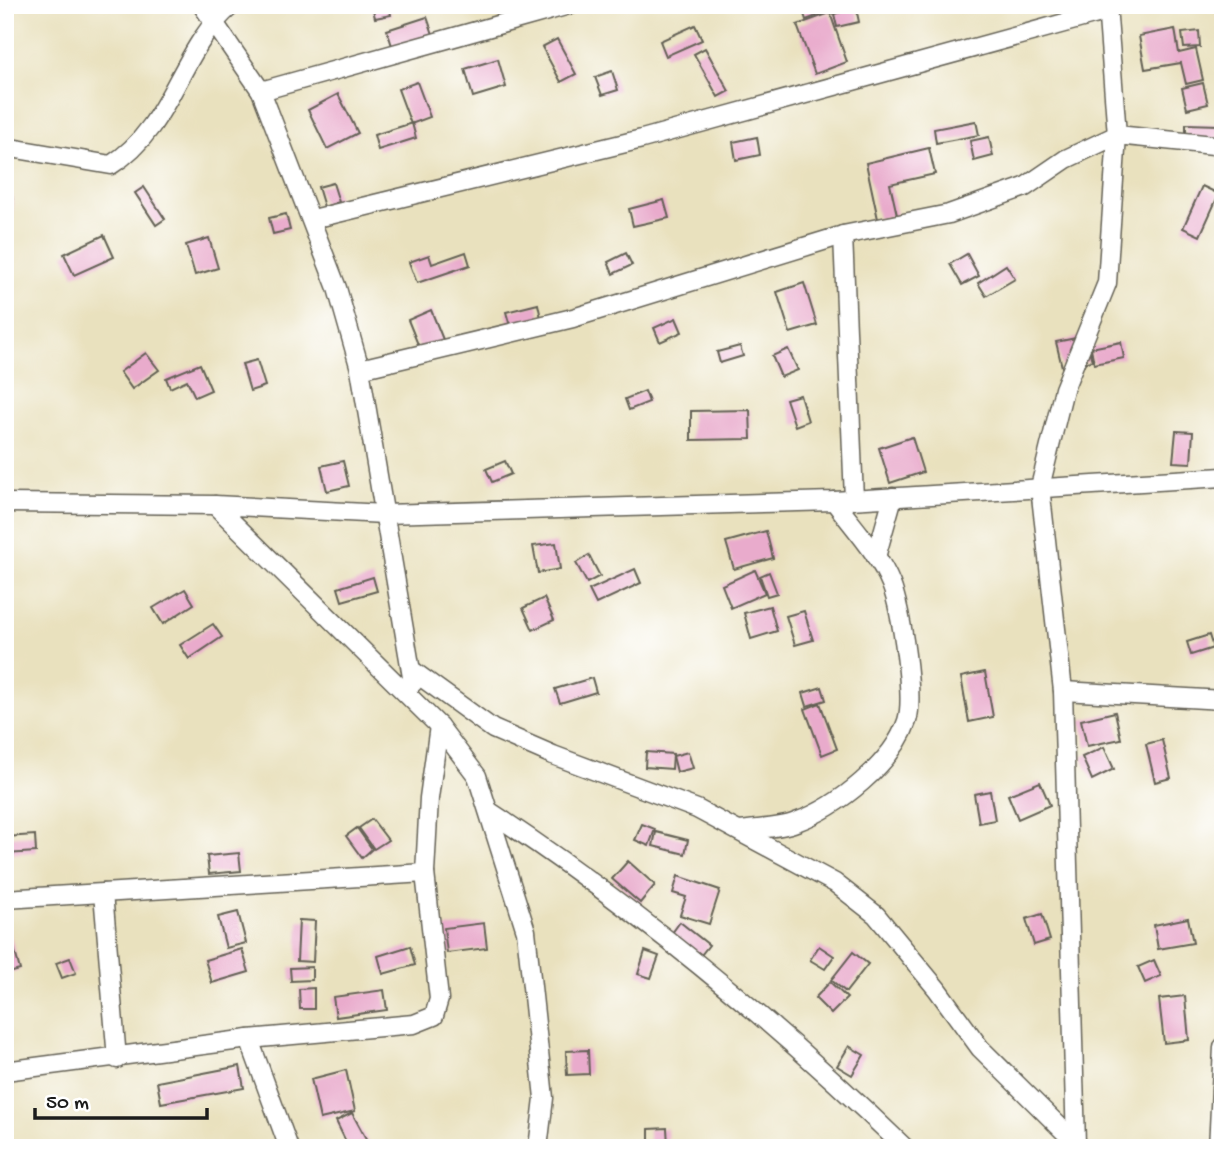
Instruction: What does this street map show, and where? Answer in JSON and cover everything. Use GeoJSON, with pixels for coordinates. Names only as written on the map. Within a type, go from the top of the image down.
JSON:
{"type":"FeatureCollection","features":[{"type":"Feature","properties":{"kind":"street"},"geometry":{"type":"LineString","coordinates":[[202,5],[261,91],[313,219],[360,369],[413,671],[415,701]]}},
{"type":"Feature","properties":{"kind":"street"},"geometry":{"type":"LineString","coordinates":[[5,147],[111,165],[133,151],[158,120],[214,21],[233,5]]}},
{"type":"Feature","properties":{"kind":"street"},"geometry":{"type":"LineString","coordinates":[[261,91],[569,5]]}},
{"type":"Feature","properties":{"kind":"street"},"geometry":{"type":"LineString","coordinates":[[313,219],[642,139],[1107,8],[1117,135],[1107,283],[1064,389],[1040,487],[1063,691],[1078,1146]]}},
{"type":"Feature","properties":{"kind":"street"},"geometry":{"type":"LineString","coordinates":[[360,369],[573,318],[843,235],[949,214],[1025,187],[1066,159],[1117,135],[1223,146]]}},
{"type":"Feature","properties":{"kind":"street"},"geometry":{"type":"LineString","coordinates":[[843,235],[854,499]]}},
{"type":"Feature","properties":{"kind":"street"},"geometry":{"type":"LineString","coordinates":[[5,503],[215,505],[384,514],[834,501],[1223,477]]}},
{"type":"Feature","properties":{"kind":"street"},"geometry":{"type":"LineString","coordinates":[[876,557],[894,497]]}},
{"type":"Feature","properties":{"kind":"street"},"geometry":{"type":"LineString","coordinates":[[738,831],[796,823],[849,793],[893,752],[908,718],[905,639],[891,584],[876,557],[834,501]]}},
{"type":"Feature","properties":{"kind":"street"},"geometry":{"type":"LineString","coordinates":[[215,505],[415,701],[439,726],[477,776],[526,931],[544,1098],[538,1148]]}},
{"type":"Feature","properties":{"kind":"street"},"geometry":{"type":"LineString","coordinates":[[413,671],[493,729],[552,755],[697,809],[814,869],[876,915],[980,1048],[1078,1146]]}},
{"type":"Feature","properties":{"kind":"street"},"geometry":{"type":"LineString","coordinates":[[1063,691],[1223,700]]}},
{"type":"Feature","properties":{"kind":"street"},"geometry":{"type":"LineString","coordinates":[[5,1071],[117,1059],[249,1039],[414,1024],[434,1016],[439,999],[425,873],[429,798],[439,726]]}},
{"type":"Feature","properties":{"kind":"street"},"geometry":{"type":"LineString","coordinates":[[489,811],[567,863],[656,928],[844,1089],[905,1148]]}},
{"type":"Feature","properties":{"kind":"street"},"geometry":{"type":"LineString","coordinates":[[5,899],[425,873]]}},
{"type":"Feature","properties":{"kind":"street"},"geometry":{"type":"LineString","coordinates":[[103,893],[117,1059]]}},
{"type":"Feature","properties":{"kind":"street"},"geometry":{"type":"LineString","coordinates":[[249,1039],[289,1148]]}},
{"type":"Feature","properties":{"kind":"street"},"geometry":{"type":"LineString","coordinates":[[1218,1148],[1223,1047]]}},
{"type":"Feature","properties":{"kind":"building"},"geometry":{"type":"Polygon","coordinates":[[[372,5],[389,5],[391,15],[375,18],[372,5]]]}},
{"type":"Feature","properties":{"kind":"building"},"geometry":{"type":"Polygon","coordinates":[[[801,5],[854,5],[842,11],[840,7],[806,20],[801,5]]]}},
{"type":"Feature","properties":{"kind":"building"},"geometry":{"type":"Polygon","coordinates":[[[856,8],[859,22],[837,27],[834,14],[856,8]]]}},
{"type":"Feature","properties":{"kind":"building"},"geometry":{"type":"Polygon","coordinates":[[[830,13],[847,62],[815,74],[797,25],[830,13]]]}},
{"type":"Feature","properties":{"kind":"building"},"geometry":{"type":"Polygon","coordinates":[[[427,17],[434,37],[393,49],[387,30],[427,17]]]}},
{"type":"Feature","properties":{"kind":"building"},"geometry":{"type":"Polygon","coordinates":[[[695,25],[702,40],[666,56],[660,41],[695,25]]]}},
{"type":"Feature","properties":{"kind":"building"},"geometry":{"type":"Polygon","coordinates":[[[1175,29],[1179,53],[1196,49],[1203,80],[1186,84],[1181,63],[1145,69],[1139,36],[1175,29]]]}},
{"type":"Feature","properties":{"kind":"building"},"geometry":{"type":"Polygon","coordinates":[[[1199,31],[1200,47],[1184,48],[1182,33],[1199,31]]]}},
{"type":"Feature","properties":{"kind":"building"},"geometry":{"type":"Polygon","coordinates":[[[557,39],[576,74],[561,82],[542,47],[557,39]]]}},
{"type":"Feature","properties":{"kind":"building"},"geometry":{"type":"Polygon","coordinates":[[[705,48],[729,91],[718,97],[694,54],[705,48]]]}},
{"type":"Feature","properties":{"kind":"building"},"geometry":{"type":"Polygon","coordinates":[[[498,59],[506,87],[473,97],[465,69],[498,59]]]}},
{"type":"Feature","properties":{"kind":"building"},"geometry":{"type":"Polygon","coordinates":[[[612,71],[618,90],[602,95],[595,77],[612,71]]]}},
{"type":"Feature","properties":{"kind":"building"},"geometry":{"type":"Polygon","coordinates":[[[417,82],[430,117],[411,124],[398,89],[417,82]]]}},
{"type":"Feature","properties":{"kind":"building"},"geometry":{"type":"Polygon","coordinates":[[[1203,83],[1208,104],[1187,109],[1182,88],[1203,83]]]}},
{"type":"Feature","properties":{"kind":"building"},"geometry":{"type":"Polygon","coordinates":[[[338,94],[358,133],[327,149],[308,110],[338,94]]]}},
{"type":"Feature","properties":{"kind":"building"},"geometry":{"type":"Polygon","coordinates":[[[976,121],[979,135],[936,143],[934,129],[976,121]]]}},
{"type":"Feature","properties":{"kind":"building"},"geometry":{"type":"Polygon","coordinates":[[[412,123],[416,138],[378,150],[374,135],[412,123]]]}},
{"type":"Feature","properties":{"kind":"building"},"geometry":{"type":"Polygon","coordinates":[[[1186,124],[1219,125],[1218,140],[1186,139],[1186,124]]]}},
{"type":"Feature","properties":{"kind":"building"},"geometry":{"type":"Polygon","coordinates":[[[757,137],[760,155],[736,160],[733,142],[757,137]]]}},
{"type":"Feature","properties":{"kind":"building"},"geometry":{"type":"Polygon","coordinates":[[[989,137],[993,156],[974,161],[970,141],[989,137]]]}},
{"type":"Feature","properties":{"kind":"building"},"geometry":{"type":"Polygon","coordinates":[[[929,148],[935,174],[890,184],[897,215],[878,219],[866,163],[929,148]]]}},
{"type":"Feature","properties":{"kind":"building"},"geometry":{"type":"Polygon","coordinates":[[[333,183],[339,202],[324,207],[318,187],[333,183]]]}},
{"type":"Feature","properties":{"kind":"building"},"geometry":{"type":"Polygon","coordinates":[[[1202,186],[1219,194],[1200,236],[1183,228],[1202,186]]]}},
{"type":"Feature","properties":{"kind":"building"},"geometry":{"type":"Polygon","coordinates":[[[144,187],[165,219],[156,225],[135,193],[144,187]]]}},
{"type":"Feature","properties":{"kind":"building"},"geometry":{"type":"Polygon","coordinates":[[[5,195],[12,195],[13,218],[5,219],[5,195]]]}},
{"type":"Feature","properties":{"kind":"building"},"geometry":{"type":"Polygon","coordinates":[[[664,200],[669,218],[633,226],[629,209],[664,200]]]}},
{"type":"Feature","properties":{"kind":"building"},"geometry":{"type":"Polygon","coordinates":[[[286,214],[290,230],[273,234],[269,218],[286,214]]]}},
{"type":"Feature","properties":{"kind":"building"},"geometry":{"type":"Polygon","coordinates":[[[104,235],[114,257],[74,275],[64,254],[104,235]]]}},
{"type":"Feature","properties":{"kind":"building"},"geometry":{"type":"Polygon","coordinates":[[[209,238],[218,268],[195,275],[186,245],[209,238]]]}},
{"type":"Feature","properties":{"kind":"building"},"geometry":{"type":"Polygon","coordinates":[[[466,252],[470,265],[417,283],[409,262],[429,255],[432,264],[466,252]]]}},
{"type":"Feature","properties":{"kind":"building"},"geometry":{"type":"Polygon","coordinates":[[[626,253],[632,265],[613,274],[608,262],[626,253]]]}},
{"type":"Feature","properties":{"kind":"building"},"geometry":{"type":"Polygon","coordinates":[[[967,254],[979,276],[962,285],[950,264],[967,254]]]}},
{"type":"Feature","properties":{"kind":"building"},"geometry":{"type":"Polygon","coordinates":[[[1006,265],[1015,279],[986,296],[978,283],[1006,265]]]}},
{"type":"Feature","properties":{"kind":"building"},"geometry":{"type":"Polygon","coordinates":[[[804,283],[817,325],[790,333],[777,292],[804,283]]]}},
{"type":"Feature","properties":{"kind":"building"},"geometry":{"type":"Polygon","coordinates":[[[538,304],[541,318],[510,326],[506,312],[538,304]]]}},
{"type":"Feature","properties":{"kind":"building"},"geometry":{"type":"Polygon","coordinates":[[[431,310],[444,342],[421,352],[408,320],[431,310]]]}},
{"type":"Feature","properties":{"kind":"building"},"geometry":{"type":"Polygon","coordinates":[[[676,318],[682,332],[660,342],[654,328],[676,318]]]}},
{"type":"Feature","properties":{"kind":"building"},"geometry":{"type":"Polygon","coordinates":[[[1086,336],[1092,361],[1062,367],[1056,342],[1086,336]]]}},
{"type":"Feature","properties":{"kind":"building"},"geometry":{"type":"Polygon","coordinates":[[[1121,342],[1124,358],[1094,364],[1091,348],[1121,342]]]}},
{"type":"Feature","properties":{"kind":"building"},"geometry":{"type":"Polygon","coordinates":[[[740,346],[743,356],[720,363],[717,352],[740,346]]]}},
{"type":"Feature","properties":{"kind":"building"},"geometry":{"type":"Polygon","coordinates":[[[788,349],[798,370],[781,377],[772,356],[788,349]]]}},
{"type":"Feature","properties":{"kind":"building"},"geometry":{"type":"Polygon","coordinates":[[[146,353],[159,370],[132,389],[120,372],[146,353]]]}},
{"type":"Feature","properties":{"kind":"building"},"geometry":{"type":"Polygon","coordinates":[[[257,360],[265,386],[250,391],[242,364],[257,360]]]}},
{"type":"Feature","properties":{"kind":"building"},"geometry":{"type":"Polygon","coordinates":[[[200,364],[211,390],[195,397],[187,380],[170,388],[166,378],[200,364]]]}},
{"type":"Feature","properties":{"kind":"building"},"geometry":{"type":"Polygon","coordinates":[[[645,391],[649,402],[629,410],[625,399],[645,391]]]}},
{"type":"Feature","properties":{"kind":"building"},"geometry":{"type":"Polygon","coordinates":[[[800,395],[808,421],[795,426],[786,399],[800,395]]]}},
{"type":"Feature","properties":{"kind":"building"},"geometry":{"type":"Polygon","coordinates":[[[750,410],[751,439],[691,440],[691,411],[750,410]]]}},
{"type":"Feature","properties":{"kind":"building"},"geometry":{"type":"Polygon","coordinates":[[[1176,431],[1193,432],[1191,463],[1173,462],[1176,431]]]}},
{"type":"Feature","properties":{"kind":"building"},"geometry":{"type":"Polygon","coordinates":[[[912,437],[923,472],[890,483],[879,448],[912,437]]]}},
{"type":"Feature","properties":{"kind":"building"},"geometry":{"type":"Polygon","coordinates":[[[343,461],[349,486],[327,491],[321,466],[343,461]]]}},
{"type":"Feature","properties":{"kind":"building"},"geometry":{"type":"Polygon","coordinates":[[[505,461],[511,474],[492,482],[486,469],[505,461]]]}},
{"type":"Feature","properties":{"kind":"building"},"geometry":{"type":"Polygon","coordinates":[[[766,531],[773,558],[734,569],[726,542],[766,531]]]}},
{"type":"Feature","properties":{"kind":"building"},"geometry":{"type":"Polygon","coordinates":[[[556,543],[560,569],[538,573],[533,546],[556,543]]]}},
{"type":"Feature","properties":{"kind":"building"},"geometry":{"type":"Polygon","coordinates":[[[589,555],[600,576],[587,583],[576,563],[589,555]]]}},
{"type":"Feature","properties":{"kind":"building"},"geometry":{"type":"Polygon","coordinates":[[[635,569],[641,583],[596,604],[589,590],[635,569]]]}},
{"type":"Feature","properties":{"kind":"building"},"geometry":{"type":"Polygon","coordinates":[[[755,570],[765,593],[731,608],[722,585],[755,570]]]}},
{"type":"Feature","properties":{"kind":"building"},"geometry":{"type":"Polygon","coordinates":[[[769,572],[777,593],[767,596],[760,576],[769,572]]]}},
{"type":"Feature","properties":{"kind":"building"},"geometry":{"type":"Polygon","coordinates":[[[373,577],[377,591],[342,601],[338,588],[373,577]]]}},
{"type":"Feature","properties":{"kind":"building"},"geometry":{"type":"Polygon","coordinates":[[[185,589],[194,604],[163,624],[153,608],[185,589]]]}},
{"type":"Feature","properties":{"kind":"building"},"geometry":{"type":"Polygon","coordinates":[[[544,598],[554,620],[533,630],[523,608],[544,598]]]}},
{"type":"Feature","properties":{"kind":"building"},"geometry":{"type":"Polygon","coordinates":[[[770,606],[777,631],[751,639],[744,613],[770,606]]]}},
{"type":"Feature","properties":{"kind":"building"},"geometry":{"type":"Polygon","coordinates":[[[804,611],[813,640],[795,645],[786,616],[804,611]]]}},
{"type":"Feature","properties":{"kind":"building"},"geometry":{"type":"Polygon","coordinates":[[[213,624],[222,637],[189,659],[180,645],[213,624]]]}},
{"type":"Feature","properties":{"kind":"building"},"geometry":{"type":"Polygon","coordinates":[[[1209,635],[1213,648],[1191,655],[1187,642],[1209,635]]]}},
{"type":"Feature","properties":{"kind":"building"},"geometry":{"type":"Polygon","coordinates":[[[985,672],[993,717],[969,722],[961,677],[985,672]]]}},
{"type":"Feature","properties":{"kind":"building"},"geometry":{"type":"Polygon","coordinates":[[[592,678],[596,692],[560,703],[555,689],[592,678]]]}},
{"type":"Feature","properties":{"kind":"building"},"geometry":{"type":"Polygon","coordinates":[[[822,687],[826,700],[807,706],[803,693],[822,687]]]}},
{"type":"Feature","properties":{"kind":"building"},"geometry":{"type":"Polygon","coordinates":[[[820,703],[837,749],[822,755],[805,709],[820,703]]]}},
{"type":"Feature","properties":{"kind":"building"},"geometry":{"type":"Polygon","coordinates":[[[1115,712],[1121,739],[1087,746],[1081,720],[1115,712]]]}},
{"type":"Feature","properties":{"kind":"building"},"geometry":{"type":"Polygon","coordinates":[[[1162,740],[1171,778],[1155,782],[1146,744],[1162,740]]]}},
{"type":"Feature","properties":{"kind":"building"},"geometry":{"type":"Polygon","coordinates":[[[1104,747],[1114,769],[1092,780],[1082,757],[1104,747]]]}},
{"type":"Feature","properties":{"kind":"building"},"geometry":{"type":"Polygon","coordinates":[[[646,752],[673,754],[672,769],[645,767],[646,752]]]}},
{"type":"Feature","properties":{"kind":"building"},"geometry":{"type":"Polygon","coordinates":[[[688,752],[693,768],[677,772],[673,756],[688,752]]]}},
{"type":"Feature","properties":{"kind":"building"},"geometry":{"type":"Polygon","coordinates":[[[1040,782],[1050,805],[1018,819],[1008,795],[1040,782]]]}},
{"type":"Feature","properties":{"kind":"building"},"geometry":{"type":"Polygon","coordinates":[[[990,791],[995,820],[979,823],[974,794],[990,791]]]}},
{"type":"Feature","properties":{"kind":"building"},"geometry":{"type":"Polygon","coordinates":[[[372,819],[388,840],[374,849],[359,828],[372,819]]]}},
{"type":"Feature","properties":{"kind":"building"},"geometry":{"type":"Polygon","coordinates":[[[642,824],[655,829],[649,846],[635,840],[642,824]]]}},
{"type":"Feature","properties":{"kind":"building"},"geometry":{"type":"Polygon","coordinates":[[[357,828],[372,849],[362,858],[346,836],[357,828]]]}},
{"type":"Feature","properties":{"kind":"building"},"geometry":{"type":"Polygon","coordinates":[[[656,832],[688,840],[685,854],[653,846],[656,832]]]}},
{"type":"Feature","properties":{"kind":"building"},"geometry":{"type":"Polygon","coordinates":[[[35,835],[36,852],[6,854],[5,837],[35,835]]]}},
{"type":"Feature","properties":{"kind":"building"},"geometry":{"type":"Polygon","coordinates":[[[239,853],[241,871],[209,874],[207,856],[239,853]]]}},
{"type":"Feature","properties":{"kind":"building"},"geometry":{"type":"Polygon","coordinates":[[[628,861],[655,885],[640,903],[612,879],[628,861]]]}},
{"type":"Feature","properties":{"kind":"building"},"geometry":{"type":"Polygon","coordinates":[[[678,876],[720,890],[709,924],[680,915],[686,897],[673,893],[678,876]]]}},
{"type":"Feature","properties":{"kind":"building"},"geometry":{"type":"Polygon","coordinates":[[[238,912],[246,943],[226,948],[218,917],[238,912]]]}},
{"type":"Feature","properties":{"kind":"building"},"geometry":{"type":"Polygon","coordinates":[[[1042,914],[1050,940],[1034,945],[1026,919],[1042,914]]]}},
{"type":"Feature","properties":{"kind":"building"},"geometry":{"type":"Polygon","coordinates":[[[1188,918],[1193,943],[1158,949],[1154,925],[1188,918]]]}},
{"type":"Feature","properties":{"kind":"building"},"geometry":{"type":"Polygon","coordinates":[[[299,920],[315,921],[313,962],[297,961],[299,920]]]}},
{"type":"Feature","properties":{"kind":"building"},"geometry":{"type":"Polygon","coordinates":[[[680,922],[709,945],[701,955],[672,933],[680,922]]]}},
{"type":"Feature","properties":{"kind":"building"},"geometry":{"type":"Polygon","coordinates":[[[484,923],[487,948],[447,953],[444,928],[484,923]]]}},
{"type":"Feature","properties":{"kind":"building"},"geometry":{"type":"Polygon","coordinates":[[[9,930],[20,970],[5,974],[5,931],[9,930]]]}},
{"type":"Feature","properties":{"kind":"building"},"geometry":{"type":"Polygon","coordinates":[[[410,946],[415,965],[383,974],[378,956],[410,946]]]}},
{"type":"Feature","properties":{"kind":"building"},"geometry":{"type":"Polygon","coordinates":[[[819,946],[834,956],[825,969],[810,960],[819,946]]]}},
{"type":"Feature","properties":{"kind":"building"},"geometry":{"type":"Polygon","coordinates":[[[242,949],[249,972],[212,983],[205,960],[242,949]]]}},
{"type":"Feature","properties":{"kind":"building"},"geometry":{"type":"Polygon","coordinates":[[[645,951],[659,956],[651,978],[638,974],[645,951]]]}},
{"type":"Feature","properties":{"kind":"building"},"geometry":{"type":"Polygon","coordinates":[[[853,952],[868,964],[846,992],[831,980],[853,952]]]}},
{"type":"Feature","properties":{"kind":"building"},"geometry":{"type":"Polygon","coordinates":[[[70,958],[76,973],[62,978],[56,963],[70,958]]]}},
{"type":"Feature","properties":{"kind":"building"},"geometry":{"type":"Polygon","coordinates":[[[1154,960],[1161,976],[1145,983],[1138,967],[1154,960]]]}},
{"type":"Feature","properties":{"kind":"building"},"geometry":{"type":"Polygon","coordinates":[[[312,967],[312,980],[291,981],[290,968],[312,967]]]}},
{"type":"Feature","properties":{"kind":"building"},"geometry":{"type":"Polygon","coordinates":[[[830,982],[847,998],[831,1014],[815,998],[830,982]]]}},
{"type":"Feature","properties":{"kind":"building"},"geometry":{"type":"Polygon","coordinates":[[[314,988],[314,1009],[300,1009],[299,989],[314,988]]]}},
{"type":"Feature","properties":{"kind":"building"},"geometry":{"type":"Polygon","coordinates":[[[384,990],[387,1010],[336,1017],[333,997],[384,990]]]}},
{"type":"Feature","properties":{"kind":"building"},"geometry":{"type":"Polygon","coordinates":[[[1185,996],[1189,1040],[1164,1043],[1159,999],[1185,996]]]}},
{"type":"Feature","properties":{"kind":"building"},"geometry":{"type":"Polygon","coordinates":[[[849,1046],[864,1055],[852,1075],[837,1066],[849,1046]]]}},
{"type":"Feature","properties":{"kind":"building"},"geometry":{"type":"Polygon","coordinates":[[[588,1050],[589,1074],[567,1075],[566,1051],[588,1050]]]}},
{"type":"Feature","properties":{"kind":"building"},"geometry":{"type":"Polygon","coordinates":[[[240,1066],[244,1088],[161,1103],[157,1082],[240,1066]]]}},
{"type":"Feature","properties":{"kind":"building"},"geometry":{"type":"Polygon","coordinates":[[[346,1070],[355,1111],[320,1119],[311,1079],[346,1070]]]}},
{"type":"Feature","properties":{"kind":"building"},"geometry":{"type":"Polygon","coordinates":[[[352,1113],[370,1146],[367,1148],[349,1148],[336,1121],[352,1113]]]}},
{"type":"Feature","properties":{"kind":"building"},"geometry":{"type":"Polygon","coordinates":[[[667,1128],[668,1145],[649,1145],[649,1129],[667,1128]]]}}]}
